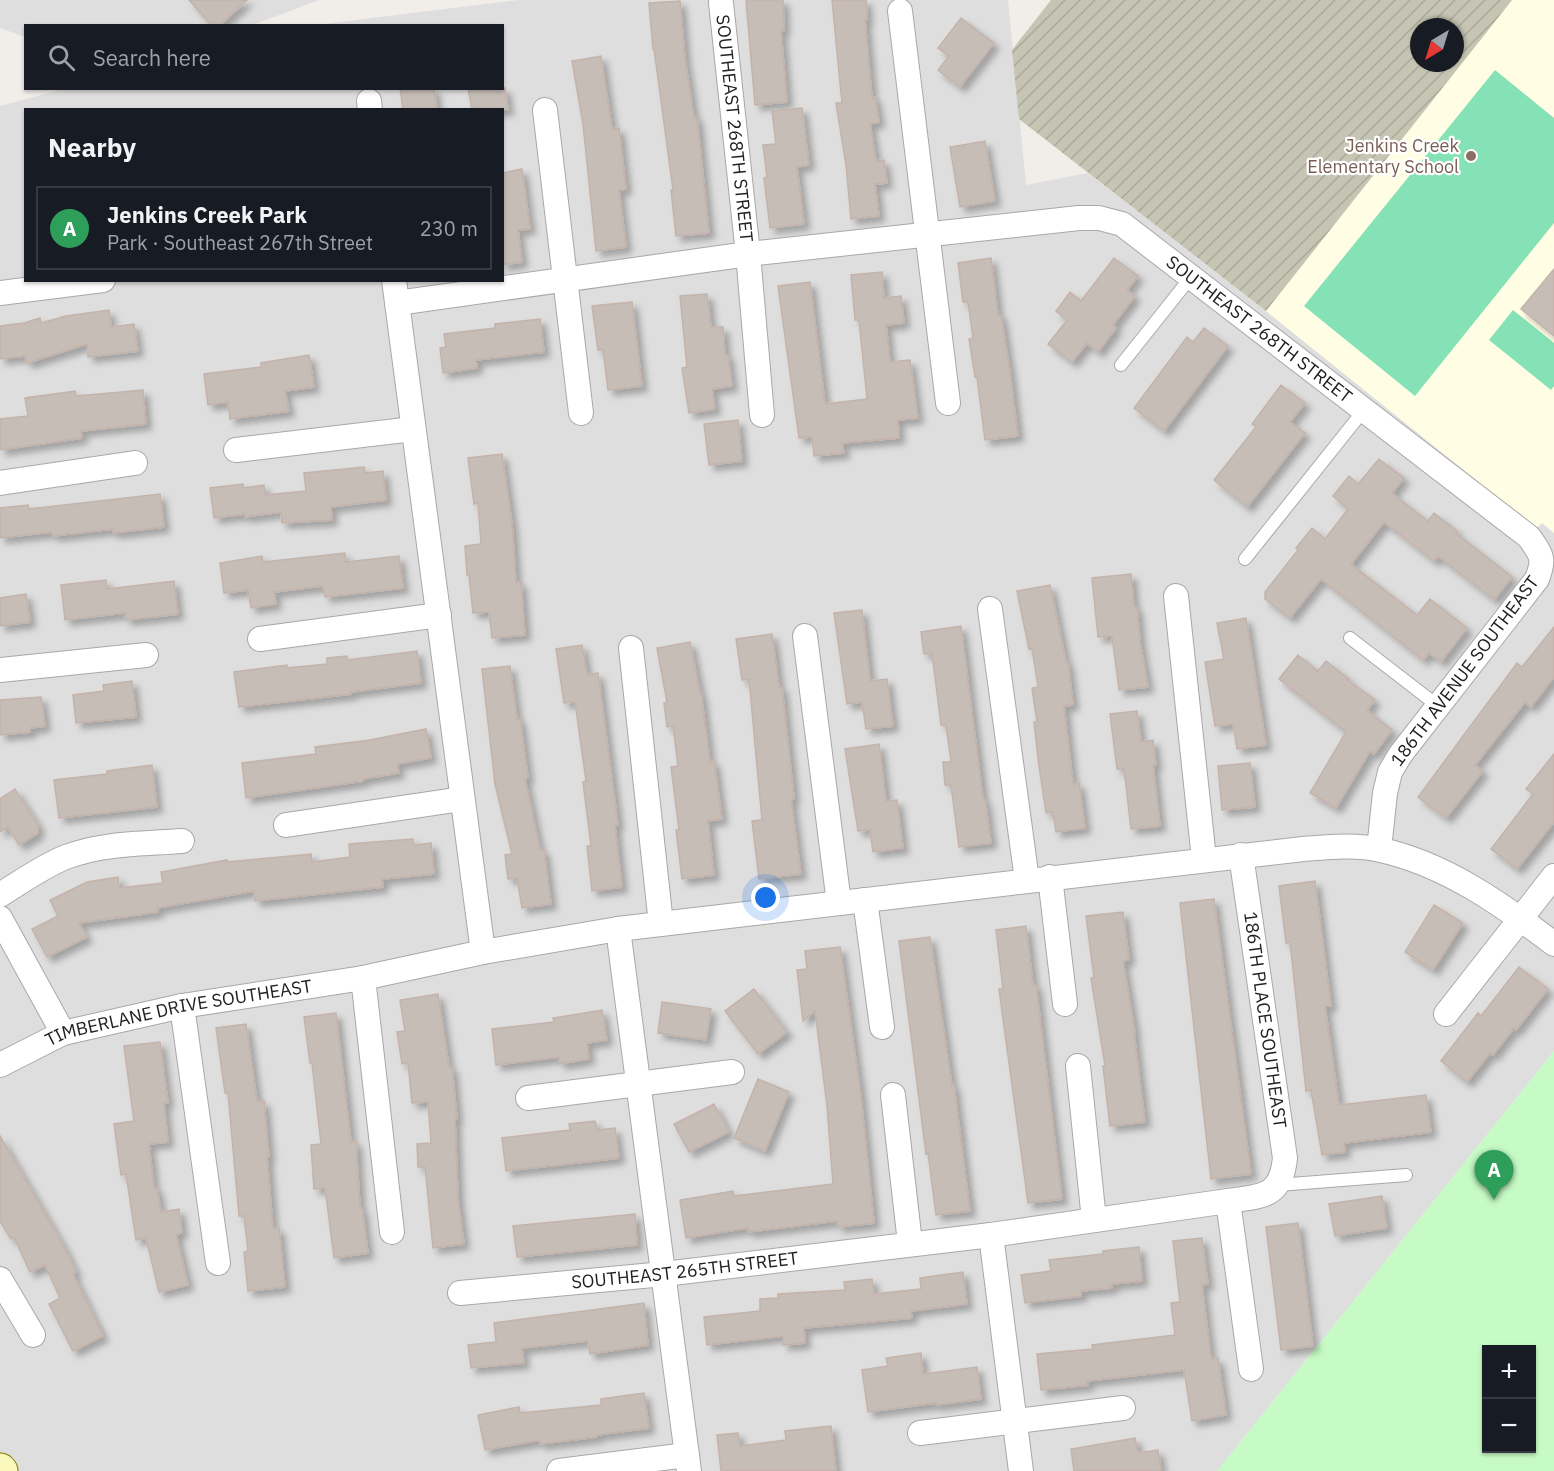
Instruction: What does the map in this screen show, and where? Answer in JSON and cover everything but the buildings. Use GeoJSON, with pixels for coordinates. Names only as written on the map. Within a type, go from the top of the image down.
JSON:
{"type":"FeatureCollection","features":[{"type":"Feature","properties":{"kind":"street","name":"SOUTHEAST 268TH STREET"},"geometry":{"type":"LineString","coordinates":[[721,3],[748,254],[762,415]]}},
{"type":"Feature","properties":{"kind":"street"},"geometry":{"type":"LineString","coordinates":[[900,11],[948,403]]}},
{"type":"Feature","properties":{"kind":"street"},"geometry":{"type":"LineString","coordinates":[[545,110],[581,412]]}},
{"type":"Feature","properties":{"kind":"street","name":"SOUTHEAST 268TH STREET"},"geometry":{"type":"LineString","coordinates":[[396,292],[566,280],[748,254],[1080,218],[1099,218],[1122,224],[1529,537],[1540,553],[1542,564]]}},
{"type":"Feature","properties":{"kind":"street"},"geometry":{"type":"LineString","coordinates":[[0,293],[87,282]]}},
{"type":"Feature","properties":{"kind":"street"},"geometry":{"type":"LineString","coordinates":[[396,292],[483,952]]}},
{"type":"Feature","properties":{"kind":"street"},"geometry":{"type":"LineString","coordinates":[[236,450],[413,429]]}},
{"type":"Feature","properties":{"kind":"street"},"geometry":{"type":"LineString","coordinates":[[0,483],[135,463]]}},
{"type":"Feature","properties":{"kind":"street","name":"186TH AVENUE SOUTHEAST"},"geometry":{"type":"LineString","coordinates":[[1379,849],[1385,793],[1390,772],[1400,755],[1537,579],[1542,564]]}},
{"type":"Feature","properties":{"kind":"street"},"geometry":{"type":"LineString","coordinates":[[1176,596],[1204,859]]}},
{"type":"Feature","properties":{"kind":"street"},"geometry":{"type":"LineString","coordinates":[[990,609],[1038,879],[1065,1004]]}},
{"type":"Feature","properties":{"kind":"street"},"geometry":{"type":"LineString","coordinates":[[260,639],[439,615]]}},
{"type":"Feature","properties":{"kind":"street"},"geometry":{"type":"LineString","coordinates":[[805,636],[839,903]]}},
{"type":"Feature","properties":{"kind":"street"},"geometry":{"type":"LineString","coordinates":[[631,648],[661,924]]}},
{"type":"Feature","properties":{"kind":"street"},"geometry":{"type":"LineString","coordinates":[[0,670],[146,655]]}},
{"type":"Feature","properties":{"kind":"street"},"geometry":{"type":"LineString","coordinates":[[285,825],[462,799]]}},
{"type":"Feature","properties":{"kind":"street"},"geometry":{"type":"LineString","coordinates":[[0,895],[63,858],[78,853],[96,848],[182,841]]}},
{"type":"Feature","properties":{"kind":"street","name":"TIMBERLANE DRIVE SOUTHEAST"},"geometry":{"type":"LineString","coordinates":[[0,1065],[63,1033],[182,1006],[363,978],[483,952],[618,929],[1204,859],[1338,847],[1379,849],[1405,856],[1448,874],[1521,918],[1554,944]]}},
{"type":"Feature","properties":{"kind":"street","name":"186TH PLACE SOUTHEAST"},"geometry":{"type":"LineString","coordinates":[[1241,855],[1285,1158],[1278,1185]]}},
{"type":"Feature","properties":{"kind":"street"},"geometry":{"type":"LineString","coordinates":[[1446,1014],[1554,876]]}},
{"type":"Feature","properties":{"kind":"street"},"geometry":{"type":"LineString","coordinates":[[865,900],[882,1027]]}},
{"type":"Feature","properties":{"kind":"street"},"geometry":{"type":"LineString","coordinates":[[0,918],[63,1033]]}},
{"type":"Feature","properties":{"kind":"street"},"geometry":{"type":"LineString","coordinates":[[559,1471],[688,1463],[618,929]]}},
{"type":"Feature","properties":{"kind":"street"},"geometry":{"type":"LineString","coordinates":[[363,978],[392,1232]]}},
{"type":"Feature","properties":{"kind":"street"},"geometry":{"type":"LineString","coordinates":[[182,1006],[218,1263]]}},
{"type":"Feature","properties":{"kind":"street"},"geometry":{"type":"LineString","coordinates":[[1078,1066],[1094,1220]]}},
{"type":"Feature","properties":{"kind":"street"},"geometry":{"type":"LineString","coordinates":[[528,1098],[732,1072]]}},
{"type":"Feature","properties":{"kind":"street"},"geometry":{"type":"LineString","coordinates":[[893,1095],[910,1243]]}},
{"type":"Feature","properties":{"kind":"street","name":"SOUTHEAST 265TH STREET"},"geometry":{"type":"LineString","coordinates":[[460,1293],[664,1274],[991,1235],[1265,1195],[1278,1185]]}},
{"type":"Feature","properties":{"kind":"street"},"geometry":{"type":"LineString","coordinates":[[1228,1201],[1251,1369]]}},
{"type":"Feature","properties":{"kind":"street"},"geometry":{"type":"LineString","coordinates":[[991,1235],[1021,1471]]}},
{"type":"Feature","properties":{"kind":"street"},"geometry":{"type":"LineString","coordinates":[[0,1279],[33,1335]]}},
{"type":"Feature","properties":{"kind":"street"},"geometry":{"type":"LineString","coordinates":[[920,1433],[1123,1408]]}},
{"type":"Feature","properties":{"kind":"lane"},"geometry":{"type":"LineString","coordinates":[[1121,365],[1191,278]]}},
{"type":"Feature","properties":{"kind":"lane"},"geometry":{"type":"LineString","coordinates":[[1245,559],[1364,410]]}},
{"type":"Feature","properties":{"kind":"lane"},"geometry":{"type":"LineString","coordinates":[[1350,638],[1438,706]]}},
{"type":"Feature","properties":{"kind":"lane"},"geometry":{"type":"LineString","coordinates":[[1278,1185],[1406,1175]]}},
{"type":"Feature","properties":{"kind":"shaded area"},"geometry":{"type":"Polygon","coordinates":[[[0,0],[319,0],[256,24],[24,24],[24,37],[0,28],[0,0]]]}},
{"type":"Feature","properties":{"kind":"shaded area"},"geometry":{"type":"Polygon","coordinates":[[[518,0],[1008,0],[1026,185],[1088,173],[1266,311],[1536,528],[1542,523],[1554,533],[1554,1051],[1217,1471],[0,1471],[0,106],[60,90],[504,90],[504,24],[323,24],[518,0]]]}},
{"type":"Feature","properties":{"kind":"shaded area"},"geometry":{"type":"Polygon","coordinates":[[[1051,0],[1512,0],[1464,61],[1464,18],[1410,18],[1410,72],[1455,72],[1266,311],[1019,119],[1012,50],[1051,0]]]}},
{"type":"Feature","properties":{"kind":"shaded area","name":"Jenkins Creek Elementary School"},"geometry":{"type":"Polygon","coordinates":[[[1512,0],[1554,0],[1554,533],[1542,523],[1536,528],[1266,311],[1455,72],[1464,72],[1464,61],[1512,0]]]}},
{"type":"Feature","properties":{"kind":"green space"},"geometry":{"type":"Polygon","coordinates":[[[1495,70],[1554,118],[1554,223],[1415,396],[1304,306],[1495,70]]]}},
{"type":"Feature","properties":{"kind":"green space"},"geometry":{"type":"Polygon","coordinates":[[[1513,310],[1554,343],[1554,386],[1551,390],[1489,340],[1513,310]]]}},
{"type":"Feature","properties":{"kind":"green space"},"geometry":{"type":"Polygon","coordinates":[[[1554,1051],[1554,1471],[1217,1471],[1554,1051]]]}},
{"type":"Feature","properties":{"kind":"place","name":"Jenkins Creek Elementary School"},"geometry":{"type":"Point","coordinates":[1471,156]}},
{"type":"Feature","properties":{"kind":"place","name":"Jenkins Creek Park"},"geometry":{"type":"Point","coordinates":[1494,1200]}}]}
